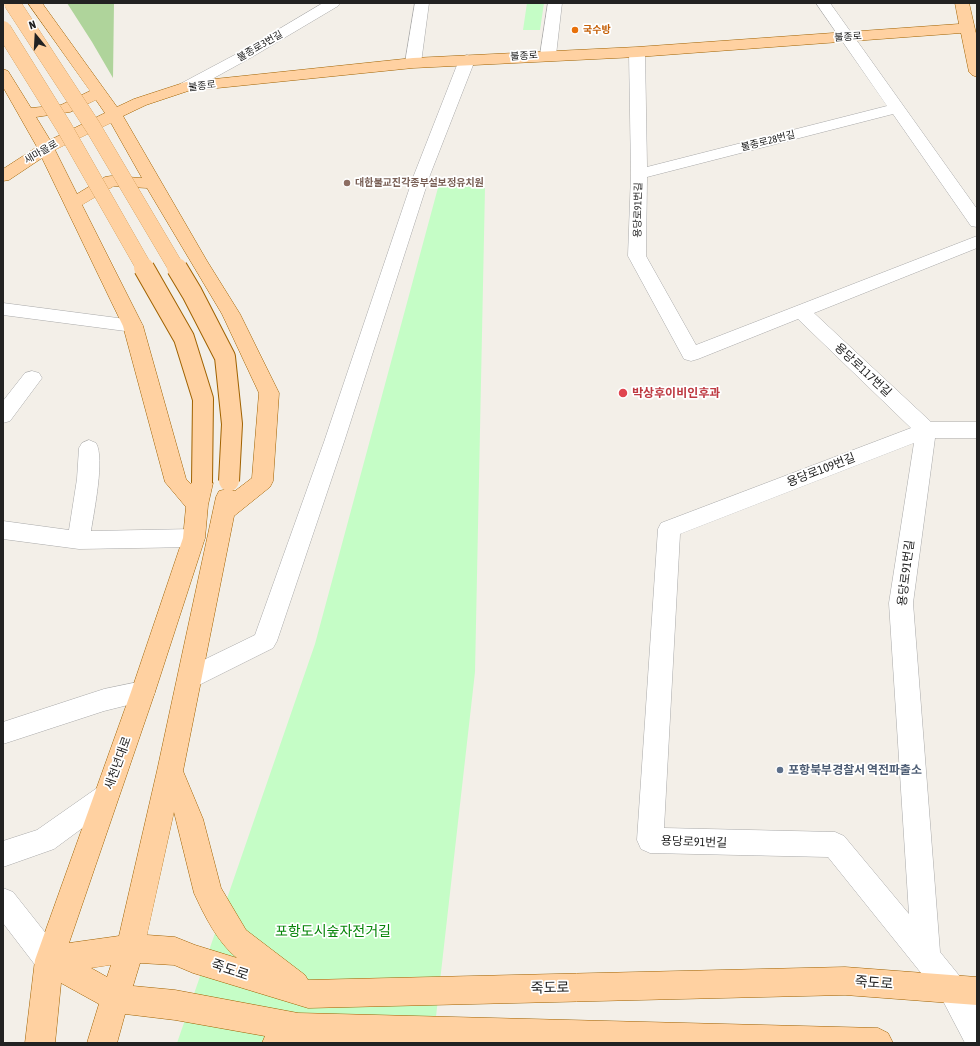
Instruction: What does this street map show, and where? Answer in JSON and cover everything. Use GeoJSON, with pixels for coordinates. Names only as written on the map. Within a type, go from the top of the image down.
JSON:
{"type":"FeatureCollection","features":[{"type":"Feature","properties":{"kind":"main road"},"geometry":{"type":"LineString","coordinates":[[12,3],[94,127],[106,151],[192,293],[225,357],[232,424],[226,510],[130,948],[102,1043]]}},
{"type":"Feature","properties":{"kind":"main road"},"geometry":{"type":"LineString","coordinates":[[34,3],[115,116],[231,314],[269,393],[262,481],[226,510]]}},
{"type":"Feature","properties":{"kind":"main road"},"geometry":{"type":"LineString","coordinates":[[962,3],[972,27],[977,72]]}},
{"type":"Feature","properties":{"kind":"main road","name":"불종로"},"geometry":{"type":"LineString","coordinates":[[81,131],[115,116],[140,102],[186,87],[413,64],[548,55],[637,52],[846,38],[972,27]]}},
{"type":"Feature","properties":{"kind":"main road","name":"새천년대로"},"geometry":{"type":"LineString","coordinates":[[3,29],[68,133],[184,338],[203,399],[199,494],[194,538],[177,585],[143,692],[49,960],[40,1043]]}},
{"type":"Feature","properties":{"kind":"main road"},"geometry":{"type":"LineString","coordinates":[[3,74],[46,148],[133,326],[176,482],[199,494]]}},
{"type":"Feature","properties":{"kind":"main road"},"geometry":{"type":"LineString","coordinates":[[26,113],[64,109],[99,93]]}},
{"type":"Feature","properties":{"kind":"main road","name":"새마을로"},"geometry":{"type":"LineString","coordinates":[[4,172],[46,148],[81,131]]}},
{"type":"Feature","properties":{"kind":"main road"},"geometry":{"type":"LineString","coordinates":[[73,203],[111,181],[154,184]]}},
{"type":"Feature","properties":{"kind":"main road"},"geometry":{"type":"LineString","coordinates":[[170,771],[190,819],[208,894],[236,940],[308,994]]}},
{"type":"Feature","properties":{"kind":"main road","name":"죽도로"},"geometry":{"type":"LineString","coordinates":[[49,960],[130,948],[175,951],[308,994],[845,981],[965,990]]}},
{"type":"Feature","properties":{"kind":"main road"},"geometry":{"type":"LineString","coordinates":[[49,960],[116,998],[175,1005],[287,1035],[878,1043]]}},
{"type":"Feature","properties":{"kind":"street","name":"불종로3번길"},"geometry":{"type":"LineString","coordinates":[[186,87],[247,54],[333,3]]}},
{"type":"Feature","properties":{"kind":"street"},"geometry":{"type":"LineString","coordinates":[[413,64],[422,3]]}},
{"type":"Feature","properties":{"kind":"street"},"geometry":{"type":"LineString","coordinates":[[548,55],[555,3]]}},
{"type":"Feature","properties":{"kind":"street"},"geometry":{"type":"LineString","coordinates":[[824,3],[846,38],[977,222]]}},
{"type":"Feature","properties":{"kind":"street","name":"용당로91번길"},"geometry":{"type":"LineString","coordinates":[[637,52],[639,174],[637,256],[691,354],[801,311]]}},
{"type":"Feature","properties":{"kind":"street"},"geometry":{"type":"LineString","coordinates":[[190,678],[265,641],[334,442],[422,175],[467,60]]}},
{"type":"Feature","properties":{"kind":"street","name":"불종로28번길"},"geometry":{"type":"LineString","coordinates":[[639,174],[897,108]]}},
{"type":"Feature","properties":{"kind":"street"},"geometry":{"type":"LineString","coordinates":[[801,311],[977,242]]}},
{"type":"Feature","properties":{"kind":"street"},"geometry":{"type":"LineString","coordinates":[[3,309],[133,326]]}},
{"type":"Feature","properties":{"kind":"street","name":"용당로117번길"},"geometry":{"type":"LineString","coordinates":[[801,311],[926,430]]}},
{"type":"Feature","properties":{"kind":"street"},"geometry":{"type":"LineString","coordinates":[[3,416],[32,378]]}},
{"type":"Feature","properties":{"kind":"street","name":"용당로91번길"},"geometry":{"type":"LineString","coordinates":[[926,430],[901,603],[926,957]]}},
{"type":"Feature","properties":{"kind":"street","name":"용당로109번길"},"geometry":{"type":"LineString","coordinates":[[669,529],[926,430],[977,430]]}},
{"type":"Feature","properties":{"kind":"street"},"geometry":{"type":"LineString","coordinates":[[79,540],[88,479],[89,448]]}},
{"type":"Feature","properties":{"kind":"street","name":"용당로91번길"},"geometry":{"type":"LineString","coordinates":[[669,529],[650,840],[835,845],[926,957],[965,990],[977,1036]]}},
{"type":"Feature","properties":{"kind":"street"},"geometry":{"type":"LineString","coordinates":[[3,530],[79,540],[194,538]]}},
{"type":"Feature","properties":{"kind":"street"},"geometry":{"type":"LineString","coordinates":[[3,734],[104,700],[143,692]]}},
{"type":"Feature","properties":{"kind":"street"},"geometry":{"type":"LineString","coordinates":[[3,854],[45,840],[106,796]]}},
{"type":"Feature","properties":{"kind":"street"},"geometry":{"type":"LineString","coordinates":[[3,901],[49,960]]}},
{"type":"Feature","properties":{"kind":"green space"},"geometry":{"type":"Polygon","coordinates":[[[67,3],[114,3],[113,78],[92,42],[67,3]]]}},
{"type":"Feature","properties":{"kind":"green space"},"geometry":{"type":"Polygon","coordinates":[[[527,3],[544,3],[540,30],[523,30],[527,3]]]}},
{"type":"Feature","properties":{"kind":"green space","name":"포항도시숲자전거길"},"geometry":{"type":"Polygon","coordinates":[[[439,184],[485,188],[475,672],[433,1043],[177,1043],[315,644],[439,184]]]}},
{"type":"Feature","properties":{"kind":"place","name":"국수방"},"geometry":{"type":"Point","coordinates":[575,30]}},
{"type":"Feature","properties":{"kind":"place","name":"대한불교진각종부설보정유치원"},"geometry":{"type":"Point","coordinates":[347,183]}},
{"type":"Feature","properties":{"kind":"place","name":"박상후이비인후과"},"geometry":{"type":"Point","coordinates":[623,393]}},
{"type":"Feature","properties":{"kind":"place","name":"포항북부경찰서 역전파출소"},"geometry":{"type":"Point","coordinates":[780,770]}}]}
